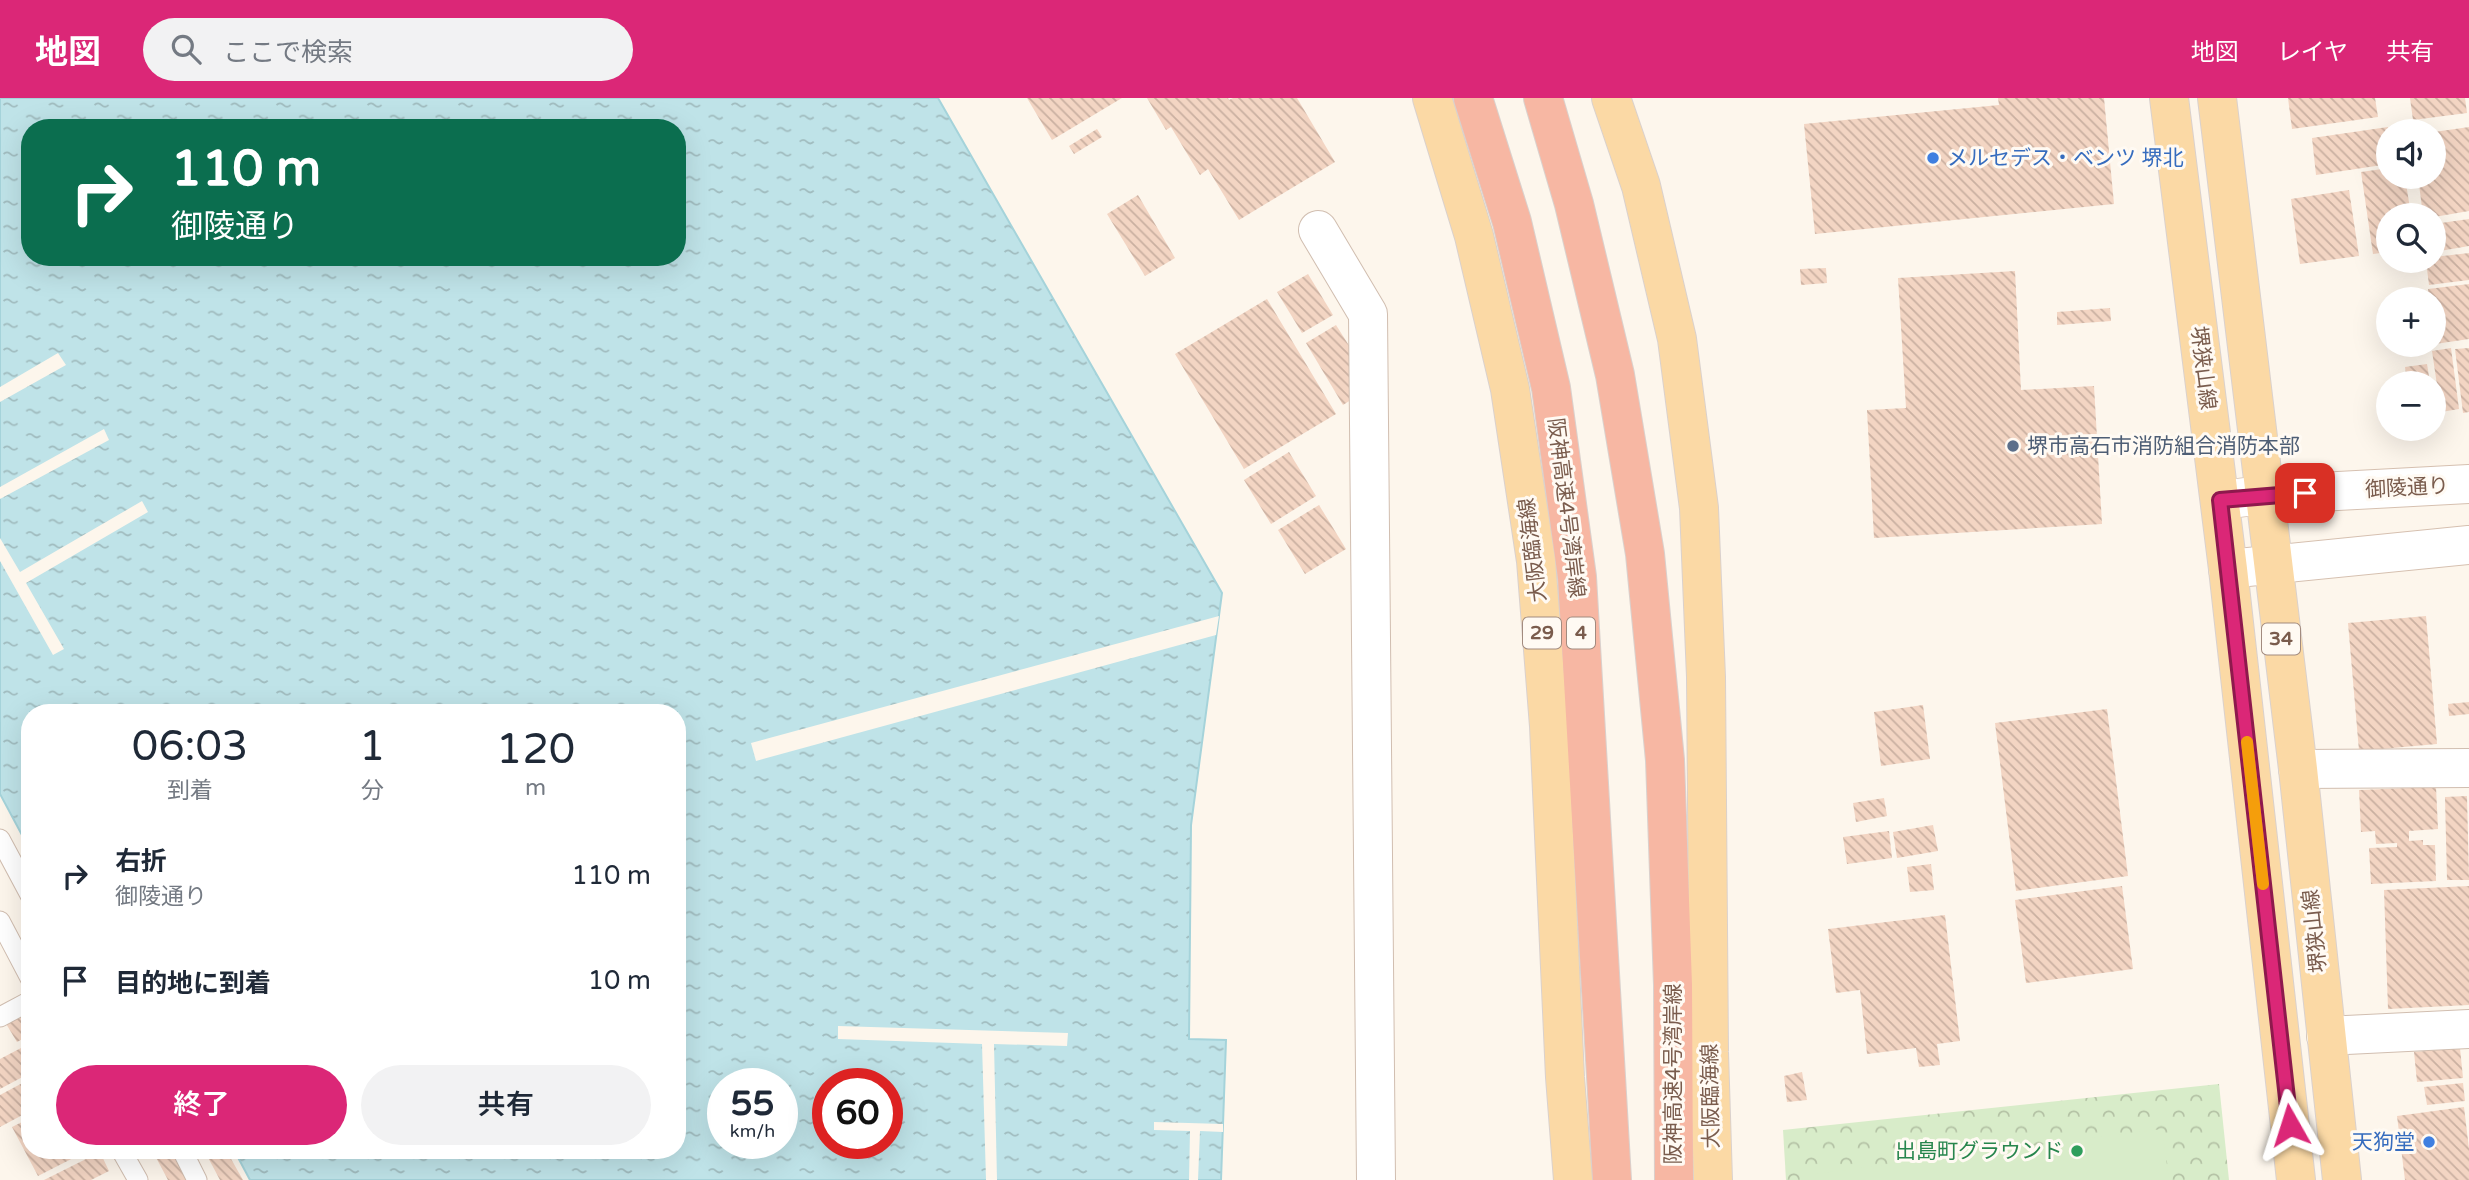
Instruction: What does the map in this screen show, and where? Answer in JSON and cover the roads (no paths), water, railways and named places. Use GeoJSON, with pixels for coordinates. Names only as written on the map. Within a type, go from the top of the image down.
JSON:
{"type":"FeatureCollection","features":[{"type":"Feature","properties":{"kind":"highway","name":"阪神高速4号湾岸線"},"geometry":{"type":"LineString","coordinates":[[1473,98],[1512,222],[1550,388],[1577,577],[1612,1180]]}},
{"type":"Feature","properties":{"kind":"highway","name":"阪神高速4号湾岸線"},"geometry":{"type":"LineString","coordinates":[[1543,98],[1574,204],[1615,375],[1645,554],[1665,761],[1673,985],[1674,1180]]}},
{"type":"Feature","properties":{"kind":"main road","name":"大阪臨海線"},"geometry":{"type":"LineString","coordinates":[[1432,98],[1474,236],[1510,389],[1536,561],[1549,726],[1564,1077],[1573,1180]]}},
{"type":"Feature","properties":{"kind":"main road","name":"大阪臨海線"},"geometry":{"type":"LineString","coordinates":[[1611,98],[1641,186],[1676,339],[1699,508],[1706,677],[1709,1052],[1713,1180]]}},
{"type":"Feature","properties":{"kind":"main road","name":"堺狭山線"},"geometry":{"type":"LineString","coordinates":[[2169,98],[2220,500],[2296,1180]]}},
{"type":"Feature","properties":{"kind":"main road","name":"堺狭山線"},"geometry":{"type":"LineString","coordinates":[[2217,98],[2298,769],[2342,1180]]}},
{"type":"Feature","properties":{"kind":"street"},"geometry":{"type":"LineString","coordinates":[[1318,230],[1368,314],[1376,1180]]}},
{"type":"Feature","properties":{"kind":"street","name":"御陵通り"},"geometry":{"type":"LineString","coordinates":[[2220,500],[2264,495],[2469,484]]}},
{"type":"Feature","properties":{"kind":"street"},"geometry":{"type":"LineString","coordinates":[[2228,569],[2469,545]]}},
{"type":"Feature","properties":{"kind":"street"},"geometry":{"type":"LineString","coordinates":[[2298,769],[2469,768]]}},
{"type":"Feature","properties":{"kind":"street"},"geometry":{"type":"LineString","coordinates":[[2326,1036],[2469,1029]]}},
{"type":"Feature","properties":{"kind":"lane"},"geometry":{"type":"LineString","coordinates":[[0,839],[21,878]]}},
{"type":"Feature","properties":{"kind":"lane"},"geometry":{"type":"LineString","coordinates":[[0,921],[21,961]]}},
{"type":"Feature","properties":{"kind":"lane"},"geometry":{"type":"LineString","coordinates":[[0,1017],[21,1006]]}},
{"type":"Feature","properties":{"kind":"lane"},"geometry":{"type":"LineString","coordinates":[[126,1159],[138,1180]]}},
{"type":"Feature","properties":{"kind":"lane"},"geometry":{"type":"LineString","coordinates":[[186,1159],[197,1180]]}},
{"type":"Feature","properties":{"kind":"water"},"geometry":{"type":"Polygon","coordinates":[[[0,98],[938,98],[1222,593],[1191,825],[1189,1039],[1226,1040],[1221,1180],[250,1180],[239,1159],[686,1159],[686,704],[21,704],[21,833],[0,794],[0,98]]]}},
{"type":"Feature","properties":{"kind":"place","name":"メルセデス・ベンツ 堺北"},"geometry":{"type":"Point","coordinates":[1933,158]}},
{"type":"Feature","properties":{"kind":"place","name":"堺市高石市消防組合消防本部"},"geometry":{"type":"Point","coordinates":[2013,446]}},
{"type":"Feature","properties":{"kind":"place","name":"天狗堂"},"geometry":{"type":"Point","coordinates":[2429,1142]}},
{"type":"Feature","properties":{"kind":"place","name":"出島町グラウンド"},"geometry":{"type":"Point","coordinates":[2077,1151]}}]}
